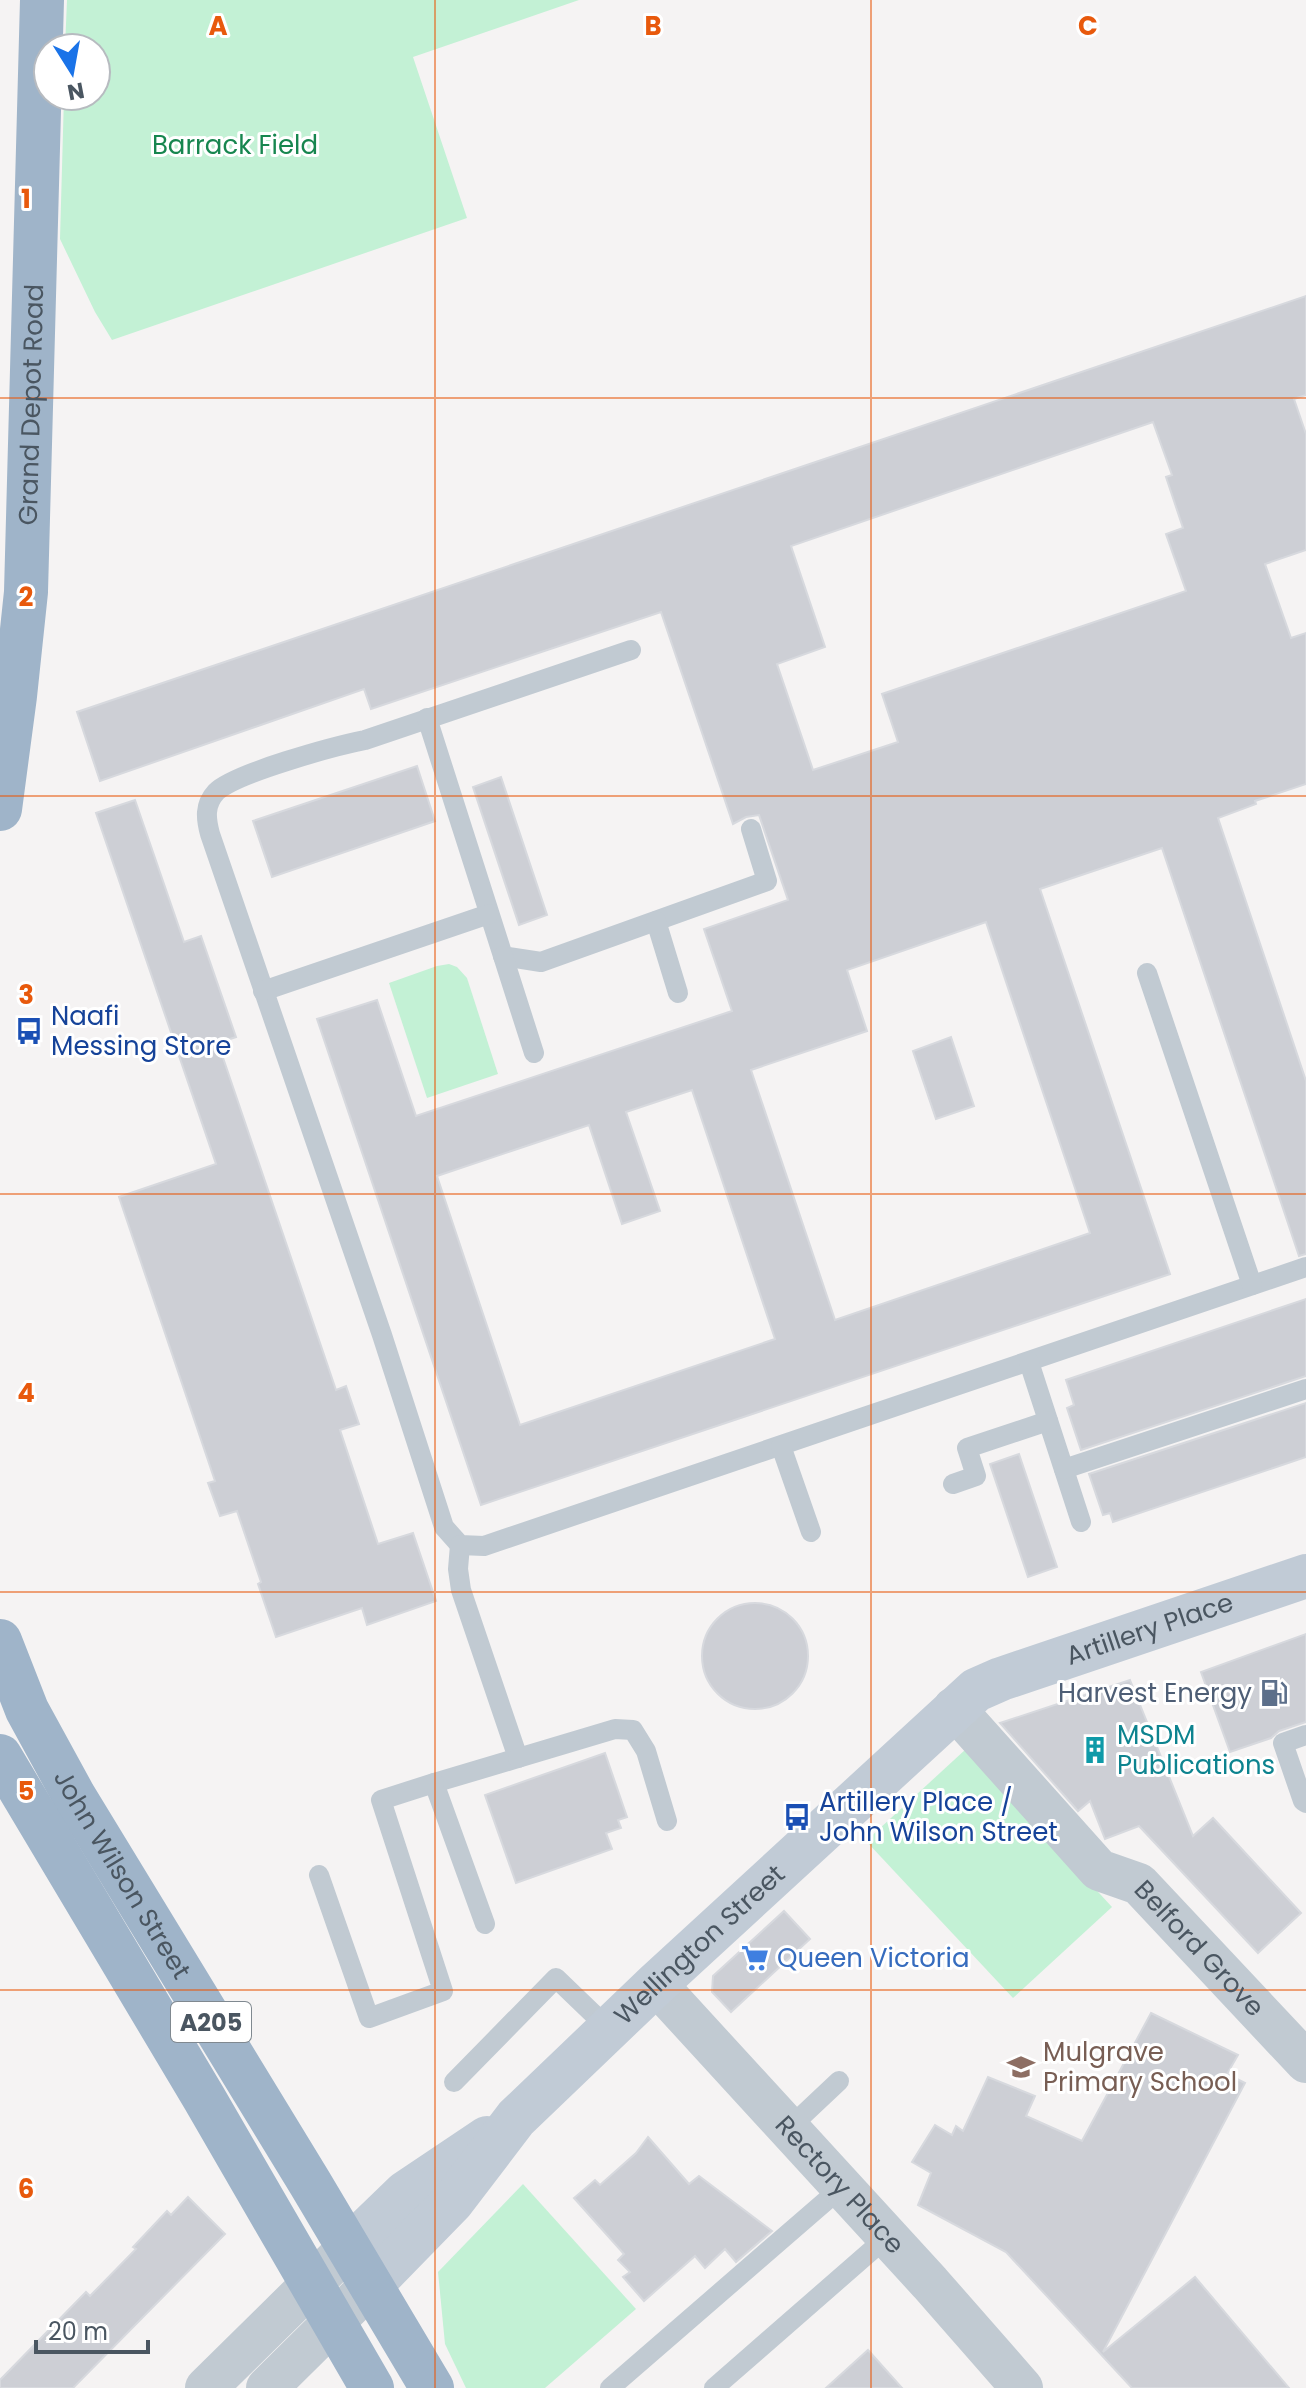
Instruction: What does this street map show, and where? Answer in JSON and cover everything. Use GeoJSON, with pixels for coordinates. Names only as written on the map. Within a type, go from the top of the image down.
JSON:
{"type":"FeatureCollection","features":[{"type":"Feature","properties":{"kind":"highway","name":"Grand Depot Road"},"geometry":{"type":"LineString","coordinates":[[0,809],[26,592],[42,0]]}},
{"type":"Feature","properties":{"kind":"highway","name":"John Wilson Street"},"geometry":{"type":"LineString","coordinates":[[0,1641],[27,1710],[74,1796],[432,2388]]}},
{"type":"Feature","properties":{"kind":"highway","name":"John Wilson Street"},"geometry":{"type":"LineString","coordinates":[[0,1756],[372,2388]]}},
{"type":"Feature","properties":{"kind":"main road","name":"Artillery Place"},"geometry":{"type":"LineString","coordinates":[[954,1708],[976,1690],[1001,1679],[1306,1576]]}},
{"type":"Feature","properties":{"kind":"main road","name":"Wellington Street"},"geometry":{"type":"LineString","coordinates":[[371,2285],[452,2202],[516,2118],[954,1708]]}},
{"type":"Feature","properties":{"kind":"main road","name":"Wellington Street"},"geometry":{"type":"LineString","coordinates":[[348,2248],[405,2193],[516,2118]]}},
{"type":"Feature","properties":{"kind":"street","name":"Belford Grove"},"geometry":{"type":"LineString","coordinates":[[954,1708],[1099,1870],[1139,1884],[1306,2062]]}},
{"type":"Feature","properties":{"kind":"street","name":"Rectory Place"},"geometry":{"type":"LineString","coordinates":[[656,1984],[1022,2388]]}},
{"type":"Feature","properties":{"kind":"street","name":"Wellington Street"},"geometry":{"type":"LineString","coordinates":[[206,2388],[348,2248]]}},
{"type":"Feature","properties":{"kind":"street","name":"Wellington Street"},"geometry":{"type":"LineString","coordinates":[[267,2388],[371,2285]]}},
{"type":"Feature","properties":{"kind":"lane"},"geometry":{"type":"LineString","coordinates":[[631,650],[365,740],[333,746],[232,781],[215,793],[206,807],[210,834],[382,1335],[444,1527],[460,1545],[484,1546],[1306,1267]]}},
{"type":"Feature","properties":{"kind":"lane"},"geometry":{"type":"LineString","coordinates":[[427,718],[534,1053]]}},
{"type":"Feature","properties":{"kind":"lane"},"geometry":{"type":"LineString","coordinates":[[503,956],[541,962],[767,881],[751,829]]}},
{"type":"Feature","properties":{"kind":"lane"},"geometry":{"type":"LineString","coordinates":[[263,991],[489,914]]}},
{"type":"Feature","properties":{"kind":"lane"},"geometry":{"type":"LineString","coordinates":[[656,921],[678,993]]}},
{"type":"Feature","properties":{"kind":"lane"},"geometry":{"type":"LineString","coordinates":[[1147,973],[1252,1285]]}},
{"type":"Feature","properties":{"kind":"lane"},"geometry":{"type":"LineString","coordinates":[[1029,1362],[1081,1522]]}},
{"type":"Feature","properties":{"kind":"lane"},"geometry":{"type":"LineString","coordinates":[[1064,1469],[1306,1389]]}},
{"type":"Feature","properties":{"kind":"lane"},"geometry":{"type":"LineString","coordinates":[[953,1484],[976,1476],[967,1448],[1048,1421]]}},
{"type":"Feature","properties":{"kind":"lane"},"geometry":{"type":"LineString","coordinates":[[781,1446],[811,1532]]}},
{"type":"Feature","properties":{"kind":"lane"},"geometry":{"type":"LineString","coordinates":[[460,1545],[458,1569],[461,1590],[518,1758]]}},
{"type":"Feature","properties":{"kind":"lane"},"geometry":{"type":"LineString","coordinates":[[319,1875],[369,2018],[443,1991],[381,1800],[615,1729],[633,1730],[646,1751],[667,1821]]}},
{"type":"Feature","properties":{"kind":"lane"},"geometry":{"type":"LineString","coordinates":[[1306,1735],[1283,1743],[1306,1803]]}},
{"type":"Feature","properties":{"kind":"lane"},"geometry":{"type":"LineString","coordinates":[[434,1783],[485,1924]]}},
{"type":"Feature","properties":{"kind":"lane"},"geometry":{"type":"LineString","coordinates":[[454,2082],[556,1978],[609,2029]]}},
{"type":"Feature","properties":{"kind":"lane"},"geometry":{"type":"LineString","coordinates":[[788,2129],[839,2081]]}},
{"type":"Feature","properties":{"kind":"lane"},"geometry":{"type":"LineString","coordinates":[[610,2388],[842,2187]]}},
{"type":"Feature","properties":{"kind":"lane"},"geometry":{"type":"LineString","coordinates":[[714,2388],[887,2237]]}},
{"type":"Feature","properties":{"kind":"green space","name":"Barrack Field"},"geometry":{"type":"Polygon","coordinates":[[[67,0],[579,0],[413,57],[467,218],[112,340],[60,239],[64,112],[112,112],[112,32],[66,32],[67,0]]]}},
{"type":"Feature","properties":{"kind":"green space"},"geometry":{"type":"Polygon","coordinates":[[[449,964],[457,967],[467,978],[498,1074],[427,1098],[389,983],[449,964]]]}},
{"type":"Feature","properties":{"kind":"green space"},"geometry":{"type":"Polygon","coordinates":[[[966,1749],[1112,1907],[1013,1998],[866,1841],[966,1749]]]}},
{"type":"Feature","properties":{"kind":"green space"},"geometry":{"type":"Polygon","coordinates":[[[523,2184],[636,2309],[545,2388],[466,2388],[445,2344],[438,2272],[523,2184]]]}},
{"type":"Feature","properties":{"kind":"building"},"geometry":{"type":"Polygon","coordinates":[[[1306,296],[1306,395],[1294,399],[1306,434],[1306,550],[1265,564],[1291,638],[1306,633],[1306,784],[1255,801],[1256,804],[1218,818],[1306,1081],[1306,1254],[1299,1256],[1162,848],[1040,889],[1170,1274],[481,1505],[317,1019],[377,1000],[416,1116],[732,1011],[704,929],[788,900],[759,815],[733,824],[661,612],[371,709],[364,689],[100,781],[77,712],[1306,296]],[[1153,422],[791,546],[825,647],[777,664],[813,770],[898,742],[882,694],[1186,591],[1166,534],[1183,528],[1166,477],[1172,475],[1153,422]],[[986,922],[847,970],[867,1031],[751,1070],[835,1320],[1090,1233],[986,922]],[[692,1090],[626,1112],[660,1211],[622,1224],[589,1125],[437,1176],[520,1425],[775,1339],[692,1090]]]}},
{"type":"Feature","properties":{"kind":"building"},"geometry":{"type":"Polygon","coordinates":[[[417,766],[435,821],[272,877],[253,821],[417,766]]]}},
{"type":"Feature","properties":{"kind":"building"},"geometry":{"type":"Polygon","coordinates":[[[501,777],[547,915],[519,925],[473,787],[501,777]]]}},
{"type":"Feature","properties":{"kind":"building"},"geometry":{"type":"Polygon","coordinates":[[[135,800],[184,942],[201,936],[236,1037],[218,1043],[336,1390],[346,1386],[359,1424],[340,1430],[378,1544],[413,1533],[436,1601],[367,1625],[362,1608],[276,1637],[237,1511],[220,1516],[208,1483],[215,1481],[119,1197],[216,1164],[96,813],[135,800]]]}},
{"type":"Feature","properties":{"kind":"building"},"geometry":{"type":"Polygon","coordinates":[[[951,1037],[974,1106],[936,1119],[913,1051],[951,1037]]]}},
{"type":"Feature","properties":{"kind":"building"},"geometry":{"type":"Polygon","coordinates":[[[1306,1299],[1306,1376],[1081,1450],[1067,1408],[1074,1405],[1066,1380],[1306,1299]]]}},
{"type":"Feature","properties":{"kind":"building"},"geometry":{"type":"Polygon","coordinates":[[[1306,1403],[1306,1457],[1113,1522],[1110,1513],[1103,1515],[1089,1474],[1306,1403]]]}},
{"type":"Feature","properties":{"kind":"building"},"geometry":{"type":"Polygon","coordinates":[[[1019,1454],[1057,1567],[1028,1577],[990,1464],[1019,1454]]]}},
{"type":"Feature","properties":{"kind":"building"},"geometry":{"type":"Polygon","coordinates":[[[755,1603],[775,1607],[792,1619],[804,1636],[808,1656],[804,1676],[792,1693],[775,1705],[755,1709],[735,1705],[718,1693],[706,1676],[702,1656],[706,1636],[718,1619],[735,1607],[755,1603]]]}},
{"type":"Feature","properties":{"kind":"building","name":"Harvest Energy"},"geometry":{"type":"Polygon","coordinates":[[[1306,1634],[1306,1722],[1230,1752],[1201,1672],[1306,1634]]]}},
{"type":"Feature","properties":{"kind":"building"},"geometry":{"type":"Polygon","coordinates":[[[1130,1680],[1193,1836],[1213,1818],[1301,1913],[1258,1953],[1139,1826],[1105,1839],[1090,1801],[1078,1811],[1000,1723],[1130,1680]]]}},
{"type":"Feature","properties":{"kind":"building"},"geometry":{"type":"Polygon","coordinates":[[[605,1753],[627,1817],[618,1820],[621,1828],[606,1833],[612,1849],[516,1883],[485,1795],[605,1753]]]}},
{"type":"Feature","properties":{"kind":"building"},"geometry":{"type":"Polygon","coordinates":[[[784,1911],[810,1939],[731,2012],[712,1992],[713,1976],[784,1911]]]}},
{"type":"Feature","properties":{"kind":"building"},"geometry":{"type":"Polygon","coordinates":[[[1151,2013],[1238,2055],[1227,2074],[1245,2083],[1103,2352],[1195,2277],[1289,2388],[1132,2388],[1006,2252],[918,2205],[931,2173],[912,2162],[935,2125],[952,2135],[956,2126],[963,2131],[988,2077],[1035,2096],[1026,2116],[1082,2141],[1151,2013]]]}},
{"type":"Feature","properties":{"kind":"building"},"geometry":{"type":"Polygon","coordinates":[[[648,2137],[689,2184],[699,2176],[772,2231],[736,2262],[725,2249],[705,2268],[695,2256],[644,2301],[623,2277],[630,2272],[618,2260],[624,2254],[574,2198],[595,2180],[600,2185],[636,2153],[648,2137]]]}},
{"type":"Feature","properties":{"kind":"building"},"geometry":{"type":"Polygon","coordinates":[[[188,2197],[225,2234],[73,2388],[0,2388],[0,2380],[86,2292],[90,2296],[136,2249],[133,2247],[167,2211],[171,2215],[188,2197]]]}},
{"type":"Feature","properties":{"kind":"building"},"geometry":{"type":"Polygon","coordinates":[[[868,2350],[902,2388],[826,2388],[868,2350]]]}},
{"type":"Feature","properties":{"kind":"place","name":"Naafi Messing Store"},"geometry":{"type":"Point","coordinates":[29,1031]}},
{"type":"Feature","properties":{"kind":"place","name":"Harvest Energy"},"geometry":{"type":"Point","coordinates":[1274,1693]}},
{"type":"Feature","properties":{"kind":"place","name":"MSDM Publications"},"geometry":{"type":"Point","coordinates":[1095,1750]}},
{"type":"Feature","properties":{"kind":"place","name":"Artillery Place / John Wilson Street"},"geometry":{"type":"Point","coordinates":[797,1817]}},
{"type":"Feature","properties":{"kind":"place","name":"Queen Victoria"},"geometry":{"type":"Point","coordinates":[755,1958]}},
{"type":"Feature","properties":{"kind":"place","name":"Mulgrave Primary School"},"geometry":{"type":"Point","coordinates":[1021,2067]}}]}
